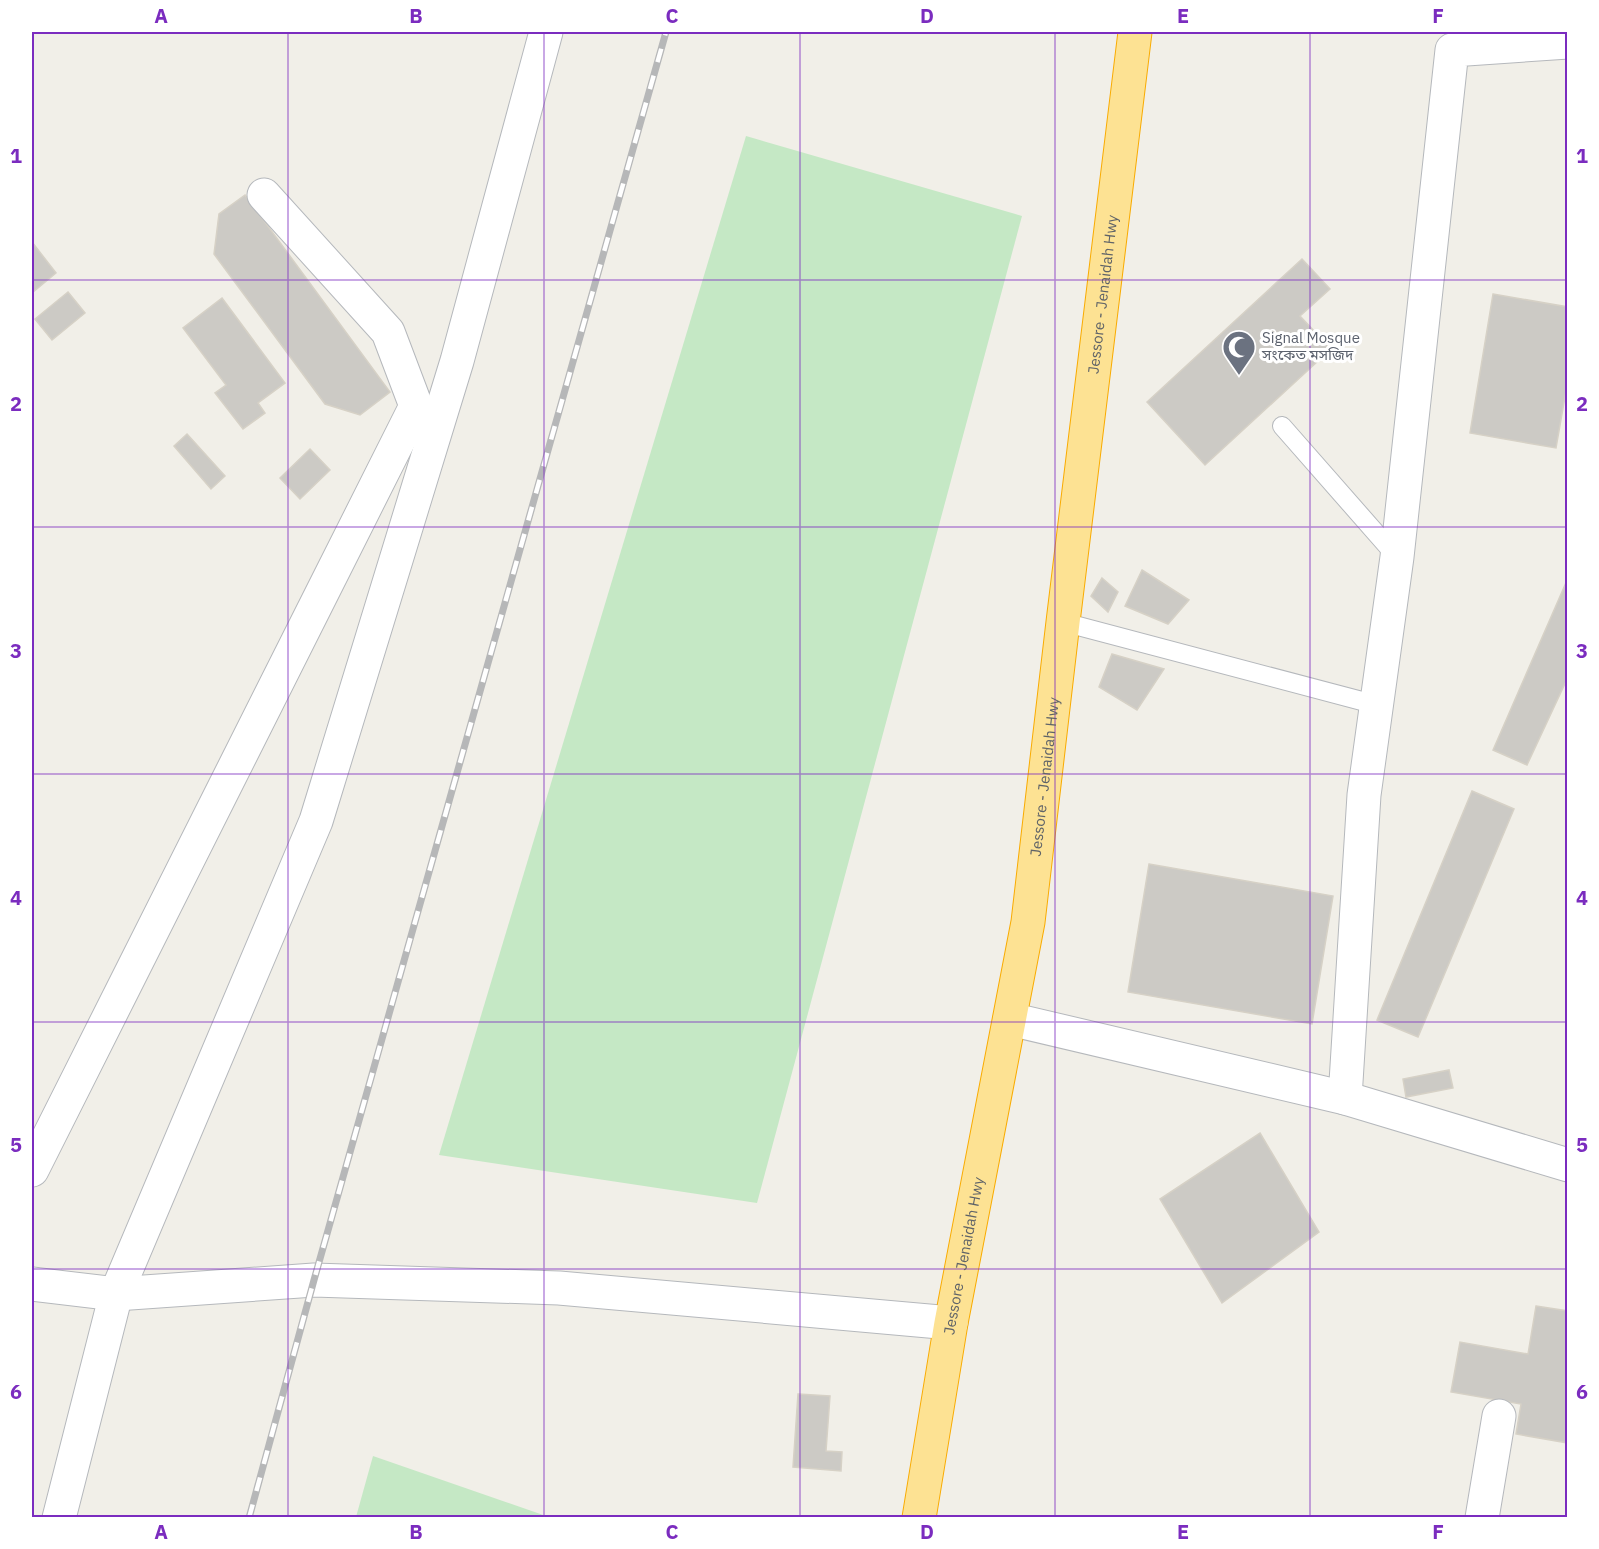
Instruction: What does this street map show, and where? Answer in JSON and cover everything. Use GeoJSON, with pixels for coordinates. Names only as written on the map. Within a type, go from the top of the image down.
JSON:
{"type":"FeatureCollection","features":[{"type":"Feature","properties":{"kind":"highway","name":"Jessore - Jenaidah Hwy"},"geometry":{"type":"LineString","coordinates":[[919,1518],[951,1323],[1029,922],[1135,32]]}},
{"type":"Feature","properties":{"kind":"street"},"geometry":{"type":"LineString","coordinates":[[59,1518],[116,1293],[316,821],[457,361],[546,32]]}},
{"type":"Feature","properties":{"kind":"street"},"geometry":{"type":"LineString","coordinates":[[1345,1098],[1364,795],[1397,557],[1452,50],[1568,42]]}},
{"type":"Feature","properties":{"kind":"street"},"geometry":{"type":"LineString","coordinates":[[32,1170],[416,406],[388,332],[264,195]]}},
{"type":"Feature","properties":{"kind":"street"},"geometry":{"type":"LineString","coordinates":[[1010,1019],[1345,1098],[1568,1164]]}},
{"type":"Feature","properties":{"kind":"street"},"geometry":{"type":"LineString","coordinates":[[32,1284],[116,1293],[314,1280],[559,1288],[951,1323]]}},
{"type":"Feature","properties":{"kind":"street"},"geometry":{"type":"LineString","coordinates":[[1482,1518],[1499,1416]]}},
{"type":"Feature","properties":{"kind":"lane"},"geometry":{"type":"LineString","coordinates":[[1282,426],[1397,557]]}},
{"type":"Feature","properties":{"kind":"lane"},"geometry":{"type":"LineString","coordinates":[[1063,622],[1377,705]]}},
{"type":"Feature","properties":{"kind":"green space"},"geometry":{"type":"Polygon","coordinates":[[[746,136],[1022,216],[757,1203],[439,1155],[746,136]]]}},
{"type":"Feature","properties":{"kind":"green space"},"geometry":{"type":"Polygon","coordinates":[[[373,1456],[549,1517],[356,1517],[373,1456]]]}},
{"type":"Feature","properties":{"kind":"building"},"geometry":{"type":"Polygon","coordinates":[[[245,195],[390,392],[360,415],[325,404],[214,254],[219,214],[245,195]]]}},
{"type":"Feature","properties":{"kind":"building"},"geometry":{"type":"Polygon","coordinates":[[[32,242],[56,273],[33,292],[32,290],[32,242]]]}},
{"type":"Feature","properties":{"kind":"building","name":"Signal Mosque সংকেত মসজিদ"},"geometry":{"type":"Polygon","coordinates":[[[1302,259],[1330,289],[1300,316],[1331,349],[1205,465],[1147,402],[1302,259]]]}},
{"type":"Feature","properties":{"kind":"building"},"geometry":{"type":"Polygon","coordinates":[[[68,292],[85,313],[52,340],[35,319],[68,292]]]}},
{"type":"Feature","properties":{"kind":"building"},"geometry":{"type":"Polygon","coordinates":[[[1493,294],[1568,307],[1568,380],[1556,448],[1470,433],[1493,294]]]}},
{"type":"Feature","properties":{"kind":"building"},"geometry":{"type":"Polygon","coordinates":[[[222,298],[285,383],[258,403],[265,413],[243,429],[215,393],[226,385],[183,328],[222,298]]]}},
{"type":"Feature","properties":{"kind":"building"},"geometry":{"type":"Polygon","coordinates":[[[187,434],[225,476],[211,489],[174,446],[187,434]]]}},
{"type":"Feature","properties":{"kind":"building"},"geometry":{"type":"Polygon","coordinates":[[[310,449],[330,470],[300,499],[280,478],[310,449]]]}},
{"type":"Feature","properties":{"kind":"building"},"geometry":{"type":"Polygon","coordinates":[[[1142,570],[1189,600],[1168,624],[1125,606],[1142,570]]]}},
{"type":"Feature","properties":{"kind":"building"},"geometry":{"type":"Polygon","coordinates":[[[1102,578],[1118,592],[1108,612],[1091,596],[1102,578]]]}},
{"type":"Feature","properties":{"kind":"building"},"geometry":{"type":"Polygon","coordinates":[[[1568,578],[1568,677],[1527,765],[1493,750],[1568,578]]]}},
{"type":"Feature","properties":{"kind":"building"},"geometry":{"type":"Polygon","coordinates":[[[1112,654],[1164,669],[1137,710],[1099,687],[1112,654]]]}},
{"type":"Feature","properties":{"kind":"building"},"geometry":{"type":"Polygon","coordinates":[[[1472,791],[1514,809],[1418,1037],[1377,1020],[1472,791]]]}},
{"type":"Feature","properties":{"kind":"building"},"geometry":{"type":"Polygon","coordinates":[[[1149,864],[1333,896],[1312,1024],[1128,992],[1149,864]]]}},
{"type":"Feature","properties":{"kind":"building"},"geometry":{"type":"Polygon","coordinates":[[[1449,1070],[1453,1088],[1406,1097],[1403,1079],[1449,1070]]]}},
{"type":"Feature","properties":{"kind":"building"},"geometry":{"type":"Polygon","coordinates":[[[1260,1133],[1319,1232],[1222,1303],[1160,1199],[1260,1133]]]}},
{"type":"Feature","properties":{"kind":"building"},"geometry":{"type":"Polygon","coordinates":[[[1536,1306],[1568,1311],[1568,1443],[1516,1434],[1521,1404],[1451,1392],[1460,1342],[1528,1354],[1536,1306]]]}},
{"type":"Feature","properties":{"kind":"building"},"geometry":{"type":"Polygon","coordinates":[[[798,1394],[830,1396],[826,1451],[842,1452],[841,1471],[793,1467],[798,1394]]]}},
{"type":"Feature","properties":{"kind":"railway"},"geometry":{"type":"LineString","coordinates":[[249,1518],[666,32]]}},
{"type":"Feature","properties":{"kind":"place","name":"Signal Mosque সংকেত মসজিদ"},"geometry":{"type":"Point","coordinates":[1239,376]}}]}
